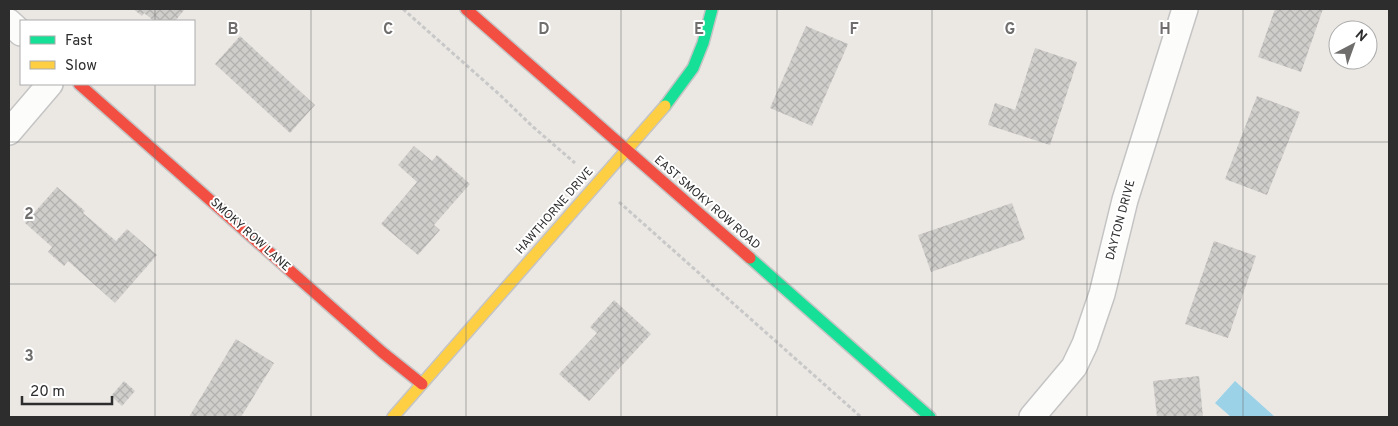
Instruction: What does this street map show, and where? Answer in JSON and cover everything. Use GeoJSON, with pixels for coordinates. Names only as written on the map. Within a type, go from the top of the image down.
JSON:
{"type":"FeatureCollection","features":[{"type":"Feature","properties":{"kind":"street","name":"EAST SMOKY ROW ROAD"},"geometry":{"type":"LineString","coordinates":[[466,9],[930,417]]}},
{"type":"Feature","properties":{"kind":"street","name":"HAWTHORNE DRIVE"},"geometry":{"type":"LineString","coordinates":[[393,417],[669,101],[693,68],[703,43],[712,9]]}},
{"type":"Feature","properties":{"kind":"street","name":"DAYTON DRIVE"},"geometry":{"type":"LineString","coordinates":[[1032,417],[1074,367],[1086,344],[1102,294],[1125,200],[1184,9]]}},
{"type":"Feature","properties":{"kind":"street"},"geometry":{"type":"LineString","coordinates":[[9,22],[20,31]]}},
{"type":"Feature","properties":{"kind":"street"},"geometry":{"type":"LineString","coordinates":[[9,132],[49,85]]}},
{"type":"Feature","properties":{"kind":"street","name":"SMOKY ROW LANE"},"geometry":{"type":"LineString","coordinates":[[80,85],[382,352],[422,384]]}},
{"type":"Feature","properties":{"kind":"path"},"geometry":{"type":"LineString","coordinates":[[403,9],[861,417]]}},
{"type":"Feature","properties":{"kind":"water"},"geometry":{"type":"Polygon","coordinates":[[[1235,381],[1275,417],[1231,417],[1215,403],[1235,381]]]}},
{"type":"Feature","properties":{"kind":"building"},"geometry":{"type":"Polygon","coordinates":[[[133,9],[185,9],[176,20],[153,20],[144,13],[142,16],[133,9]]]}},
{"type":"Feature","properties":{"kind":"building"},"geometry":{"type":"Polygon","coordinates":[[[1275,9],[1323,9],[1301,72],[1258,57],[1275,9]]]}},
{"type":"Feature","properties":{"kind":"building"},"geometry":{"type":"Polygon","coordinates":[[[806,26],[848,44],[812,126],[770,108],[806,26]]]}},
{"type":"Feature","properties":{"kind":"building"},"geometry":{"type":"Polygon","coordinates":[[[240,36],[315,105],[290,133],[215,64],[240,36]]]}},
{"type":"Feature","properties":{"kind":"building"},"geometry":{"type":"Polygon","coordinates":[[[1035,48],[1077,62],[1050,145],[988,125],[995,103],[1015,110],[1035,48]]]}},
{"type":"Feature","properties":{"kind":"building"},"geometry":{"type":"Polygon","coordinates":[[[1257,96],[1300,112],[1267,195],[1225,179],[1257,96]]]}},
{"type":"Feature","properties":{"kind":"building"},"geometry":{"type":"Polygon","coordinates":[[[414,146],[432,161],[437,155],[470,184],[434,225],[440,230],[418,255],[381,224],[417,182],[398,165],[414,146]]]}},
{"type":"Feature","properties":{"kind":"building"},"geometry":{"type":"Polygon","coordinates":[[[57,187],[85,211],[83,213],[116,241],[127,229],[157,255],[115,303],[68,261],[64,266],[48,252],[52,247],[25,223],[57,187]]]}},
{"type":"Feature","properties":{"kind":"building"},"geometry":{"type":"Polygon","coordinates":[[[1012,203],[1025,239],[931,272],[918,235],[1012,203]]]}},
{"type":"Feature","properties":{"kind":"building"},"geometry":{"type":"Polygon","coordinates":[[[1214,241],[1256,256],[1228,338],[1185,324],[1214,241]]]}},
{"type":"Feature","properties":{"kind":"building"},"geometry":{"type":"Polygon","coordinates":[[[614,300],[651,334],[589,401],[559,374],[597,333],[590,327],[614,300]]]}},
{"type":"Feature","properties":{"kind":"building"},"geometry":{"type":"Polygon","coordinates":[[[236,339],[274,363],[241,417],[189,417],[236,339]]]}},
{"type":"Feature","properties":{"kind":"building"},"geometry":{"type":"Polygon","coordinates":[[[1199,376],[1203,417],[1157,417],[1153,381],[1199,376]]]}},
{"type":"Feature","properties":{"kind":"building"},"geometry":{"type":"Polygon","coordinates":[[[124,381],[135,391],[122,406],[111,396],[124,381]]]}},
{"type":"Feature","properties":{"kind":"traffic: fast"},"geometry":{"type":"LineString","coordinates":[[665,106],[693,68],[703,43],[712,9]]}},
{"type":"Feature","properties":{"kind":"traffic: fast"},"geometry":{"type":"LineString","coordinates":[[750,258],[930,417]]}},
{"type":"Feature","properties":{"kind":"traffic: slow"},"geometry":{"type":"LineString","coordinates":[[393,417],[665,106]]}},
{"type":"Feature","properties":{"kind":"traffic: jam"},"geometry":{"type":"LineString","coordinates":[[466,9],[750,258]]}},
{"type":"Feature","properties":{"kind":"traffic: jam"},"geometry":{"type":"LineString","coordinates":[[80,85],[382,352],[422,384]]}}]}
